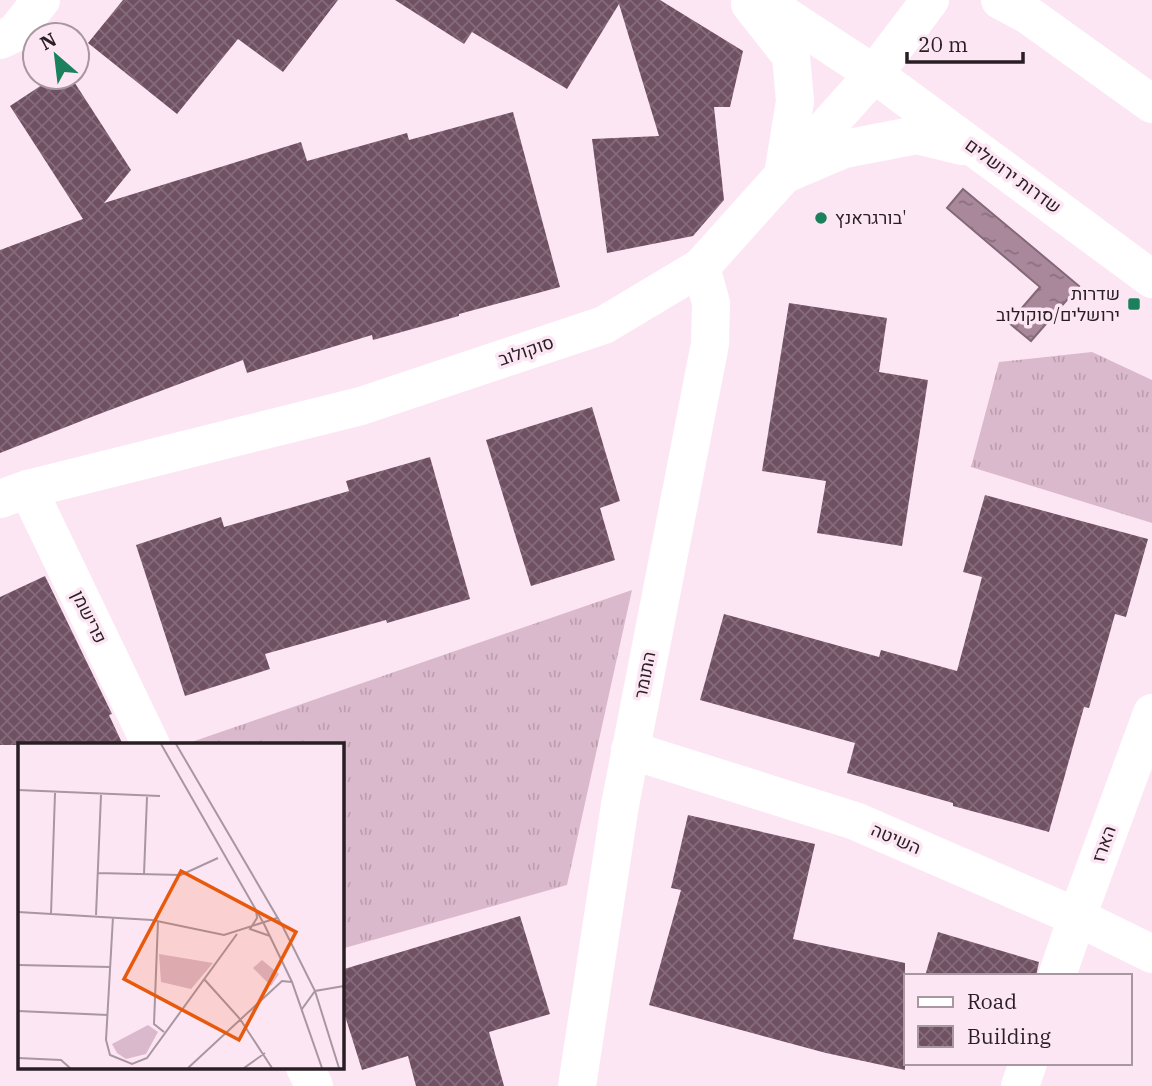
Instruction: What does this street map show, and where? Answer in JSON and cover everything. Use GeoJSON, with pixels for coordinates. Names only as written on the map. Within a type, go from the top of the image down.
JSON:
{"type":"FeatureCollection","features":[{"type":"Feature","properties":{"kind":"street"},"geometry":{"type":"LineString","coordinates":[[0,40],[15,33],[41,0]]}},
{"type":"Feature","properties":{"kind":"street"},"geometry":{"type":"LineString","coordinates":[[746,0],[790,56],[795,101],[783,175]]}},
{"type":"Feature","properties":{"kind":"street","name":"שדרות ירושלים"},"geometry":{"type":"LineString","coordinates":[[761,0],[874,74],[1152,279]]}},
{"type":"Feature","properties":{"kind":"street","name":"סוקולוב"},"geometry":{"type":"LineString","coordinates":[[14,494],[374,402],[604,325],[701,267],[874,74],[930,0]]}},
{"type":"Feature","properties":{"kind":"street"},"geometry":{"type":"LineString","coordinates":[[1000,0],[1028,15],[1152,104]]}},
{"type":"Feature","properties":{"kind":"street"},"geometry":{"type":"LineString","coordinates":[[783,175],[844,149],[917,135],[978,150]]}},
{"type":"Feature","properties":{"kind":"street","name":"התומר"},"geometry":{"type":"LineString","coordinates":[[577,1086],[620,804],[710,344],[711,303],[701,267]]}},
{"type":"Feature","properties":{"kind":"street","name":"פרישמן"},"geometry":{"type":"LineString","coordinates":[[14,494],[150,743]]}},
{"type":"Feature","properties":{"kind":"street","name":"הארז"},"geometry":{"type":"LineString","coordinates":[[1058,974],[1152,713]]}},
{"type":"Feature","properties":{"kind":"street","name":"השיטה"},"geometry":{"type":"LineString","coordinates":[[631,750],[855,821],[1077,917],[1152,954]]}},
{"type":"Feature","properties":{"kind":"street"},"geometry":{"type":"LineString","coordinates":[[1020,1086],[1027,1065]]}},
{"type":"Feature","properties":{"kind":"street"},"geometry":{"type":"LineString","coordinates":[[305,1068],[314,1086]]}},
{"type":"Feature","properties":{"kind":"green space"},"geometry":{"type":"Polygon","coordinates":[[[1092,352],[1152,380],[1152,523],[971,467],[999,362],[1092,352]]]}},
{"type":"Feature","properties":{"kind":"green space"},"geometry":{"type":"Polygon","coordinates":[[[632,590],[567,885],[343,948],[343,743],[189,743],[632,590]]]}},
{"type":"Feature","properties":{"kind":"water"},"geometry":{"type":"Polygon","coordinates":[[[963,189],[1079,286],[1031,341],[1009,323],[1040,287],[947,208],[963,189]]]}},
{"type":"Feature","properties":{"kind":"building"},"geometry":{"type":"Polygon","coordinates":[[[123,0],[338,0],[283,72],[238,39],[177,114],[91,45],[91,39],[123,0]]]}},
{"type":"Feature","properties":{"kind":"building"},"geometry":{"type":"Polygon","coordinates":[[[395,0],[660,0],[743,51],[730,107],[714,107],[724,200],[693,236],[607,253],[592,139],[659,136],[619,4],[567,89],[472,32],[464,44],[395,0]]]}},
{"type":"Feature","properties":{"kind":"building"},"geometry":{"type":"Polygon","coordinates":[[[33,91],[80,91],[131,170],[104,203],[301,142],[307,161],[407,133],[409,140],[513,112],[560,287],[373,340],[372,335],[247,373],[243,360],[0,453],[0,250],[83,219],[10,106],[33,91]]]}},
{"type":"Feature","properties":{"kind":"building"},"geometry":{"type":"Polygon","coordinates":[[[789,303],[887,318],[879,372],[928,380],[902,546],[817,533],[826,481],[762,471],[789,303]]]}},
{"type":"Feature","properties":{"kind":"building"},"geometry":{"type":"Polygon","coordinates":[[[592,407],[620,501],[600,508],[615,560],[531,586],[486,440],[592,407]]]}},
{"type":"Feature","properties":{"kind":"building"},"geometry":{"type":"Polygon","coordinates":[[[430,457],[470,599],[265,654],[270,669],[185,696],[136,545],[221,517],[224,527],[349,491],[346,481],[430,457]]]}},
{"type":"Feature","properties":{"kind":"building"},"geometry":{"type":"Polygon","coordinates":[[[985,495],[1148,539],[1126,617],[1115,614],[1089,708],[1084,707],[1049,832],[847,773],[855,743],[700,700],[724,614],[879,657],[881,650],[957,671],[982,577],[963,572],[985,495]]]}},
{"type":"Feature","properties":{"kind":"building"},"geometry":{"type":"Polygon","coordinates":[[[45,576],[112,714],[109,715],[122,743],[0,745],[0,597],[45,576]]]}},
{"type":"Feature","properties":{"kind":"building"},"geometry":{"type":"Polygon","coordinates":[[[688,815],[815,844],[793,939],[905,963],[905,1070],[826,1053],[649,1005],[681,890],[671,888],[688,815]]]}},
{"type":"Feature","properties":{"kind":"building"},"geometry":{"type":"Polygon","coordinates":[[[520,916],[550,1014],[489,1032],[504,1086],[416,1086],[408,1056],[362,1070],[343,1009],[343,969],[520,916]]]}},
{"type":"Feature","properties":{"kind":"building"},"geometry":{"type":"Polygon","coordinates":[[[938,932],[1039,962],[1036,974],[926,974],[938,932]]]}},
{"type":"Feature","properties":{"kind":"place","name":"בורגראנץ'"},"geometry":{"type":"Point","coordinates":[821,218]}},
{"type":"Feature","properties":{"kind":"place","name":"שדרות ירושלים/סוקולוב"},"geometry":{"type":"Point","coordinates":[1134,304]}}]}
